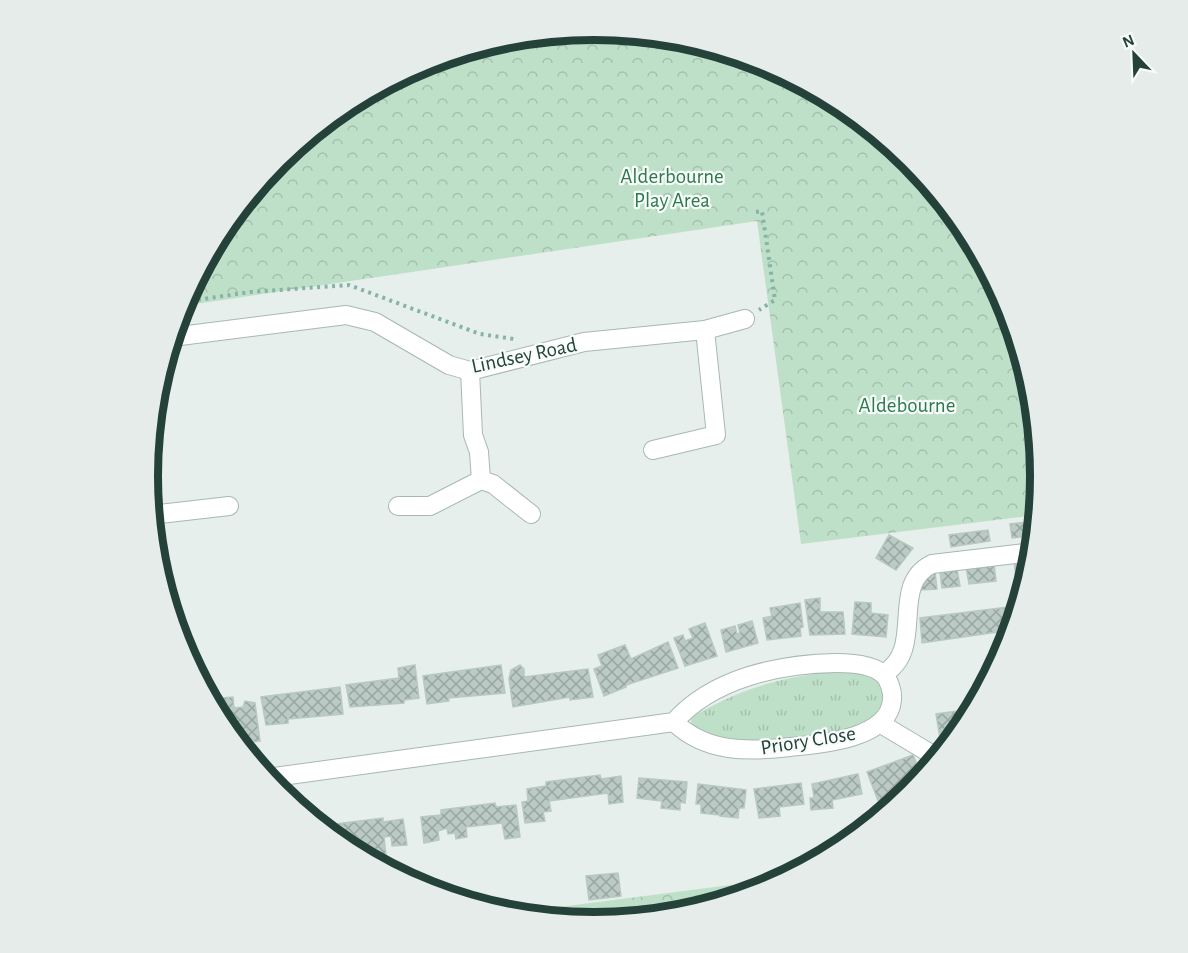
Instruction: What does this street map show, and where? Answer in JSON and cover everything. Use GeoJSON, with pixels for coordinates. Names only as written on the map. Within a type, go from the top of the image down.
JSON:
{"type":"FeatureCollection","features":[{"type":"Feature","properties":{"kind":"street","name":"Lindsey Road"},"geometry":{"type":"LineString","coordinates":[[181,336],[346,315],[375,322],[449,365],[470,371],[584,342],[705,330],[745,318]]}},
{"type":"Feature","properties":{"kind":"street"},"geometry":{"type":"LineString","coordinates":[[653,450],[716,435],[705,330]]}},
{"type":"Feature","properties":{"kind":"street"},"geometry":{"type":"LineString","coordinates":[[470,371],[473,435],[478,452],[481,480]]}},
{"type":"Feature","properties":{"kind":"street"},"geometry":{"type":"LineString","coordinates":[[398,506],[430,506],[481,480],[493,484],[531,514]]}},
{"type":"Feature","properties":{"kind":"street"},"geometry":{"type":"LineString","coordinates":[[160,513],[230,506]]}},
{"type":"Feature","properties":{"kind":"street"},"geometry":{"type":"LineString","coordinates":[[278,776],[674,722],[699,699],[730,684],[767,671],[795,665],[860,664],[883,674],[894,668],[903,655],[907,643],[911,588],[921,570],[932,564],[1023,553]]}},
{"type":"Feature","properties":{"kind":"street","name":"Priory Close"},"geometry":{"type":"LineString","coordinates":[[674,722],[696,738],[729,749],[766,750],[825,742],[872,729],[881,724],[892,708],[893,695],[883,674]]}},
{"type":"Feature","properties":{"kind":"street"},"geometry":{"type":"LineString","coordinates":[[881,724],[931,754]]}},
{"type":"Feature","properties":{"kind":"path"},"geometry":{"type":"LineString","coordinates":[[745,318],[775,300],[762,212],[756,212]]}},
{"type":"Feature","properties":{"kind":"green space","name":"Aldebourne"},"geometry":{"type":"Polygon","coordinates":[[[565,41],[623,41],[707,55],[787,85],[836,114],[902,168],[922,189],[957,234],[997,310],[1007,336],[1022,391],[1029,448],[1028,516],[801,544],[757,221],[194,304],[216,258],[231,234],[266,189],[286,168],[329,131],[352,114],[401,85],[481,55],[565,41]]]}},
{"type":"Feature","properties":{"kind":"green space"},"geometry":{"type":"Polygon","coordinates":[[[832,672],[864,674],[882,685],[889,693],[871,727],[780,746],[716,739],[692,728],[691,720],[695,715],[745,691],[794,677],[832,672]]]}},
{"type":"Feature","properties":{"kind":"green space"},"geometry":{"type":"Polygon","coordinates":[[[752,882],[707,898],[651,909],[623,912],[565,912],[541,909],[752,882]]]}},
{"type":"Feature","properties":{"kind":"building"},"geometry":{"type":"Polygon","coordinates":[[[1027,522],[1026,536],[1012,538],[1010,524],[1027,522]]]}},
{"type":"Feature","properties":{"kind":"building"},"geometry":{"type":"Polygon","coordinates":[[[988,530],[990,541],[951,547],[949,535],[988,530]]]}},
{"type":"Feature","properties":{"kind":"building"},"geometry":{"type":"Polygon","coordinates":[[[889,535],[913,548],[896,570],[876,558],[889,535]]]}},
{"type":"Feature","properties":{"kind":"building"},"geometry":{"type":"Polygon","coordinates":[[[1022,561],[1018,577],[1016,577],[1014,562],[1022,561]]]}},
{"type":"Feature","properties":{"kind":"building"},"geometry":{"type":"Polygon","coordinates":[[[994,564],[996,581],[969,584],[966,567],[994,564]]]}},
{"type":"Feature","properties":{"kind":"building"},"geometry":{"type":"Polygon","coordinates":[[[957,569],[960,586],[942,588],[940,572],[957,569]]]}},
{"type":"Feature","properties":{"kind":"building"},"geometry":{"type":"Polygon","coordinates":[[[935,572],[937,589],[920,590],[924,573],[935,572]]]}},
{"type":"Feature","properties":{"kind":"building"},"geometry":{"type":"Polygon","coordinates":[[[820,598],[820,612],[843,612],[845,634],[810,635],[805,600],[820,598]]]}},
{"type":"Feature","properties":{"kind":"building"},"geometry":{"type":"Polygon","coordinates":[[[855,602],[871,603],[871,613],[888,615],[886,637],[852,634],[855,602]]]}},
{"type":"Feature","properties":{"kind":"building"},"geometry":{"type":"Polygon","coordinates":[[[800,603],[803,627],[800,628],[801,636],[767,640],[763,618],[772,616],[770,608],[800,603]]]}},
{"type":"Feature","properties":{"kind":"building"},"geometry":{"type":"Polygon","coordinates":[[[1008,607],[1009,611],[1001,631],[922,643],[920,618],[1008,607]]]}},
{"type":"Feature","properties":{"kind":"building"},"geometry":{"type":"Polygon","coordinates":[[[752,621],[758,643],[726,652],[721,630],[735,626],[737,634],[740,633],[738,625],[752,621]]]}},
{"type":"Feature","properties":{"kind":"building"},"geometry":{"type":"Polygon","coordinates":[[[705,623],[717,656],[685,666],[674,638],[683,635],[685,641],[693,638],[689,629],[705,623]]]}},
{"type":"Feature","properties":{"kind":"building"},"geometry":{"type":"Polygon","coordinates":[[[668,642],[678,668],[626,685],[604,696],[594,669],[602,666],[598,655],[625,645],[631,659],[668,642]]]}},
{"type":"Feature","properties":{"kind":"building"},"geometry":{"type":"Polygon","coordinates":[[[415,665],[419,698],[404,700],[404,703],[350,707],[346,685],[399,678],[398,668],[415,665]]]}},
{"type":"Feature","properties":{"kind":"building"},"geometry":{"type":"Polygon","coordinates":[[[501,665],[505,693],[448,698],[449,701],[427,704],[423,676],[501,665]]]}},
{"type":"Feature","properties":{"kind":"building"},"geometry":{"type":"Polygon","coordinates":[[[520,665],[524,669],[524,677],[588,669],[593,697],[570,700],[570,697],[513,707],[509,679],[511,670],[520,665]]]}},
{"type":"Feature","properties":{"kind":"building"},"geometry":{"type":"Polygon","coordinates":[[[340,687],[343,714],[288,719],[288,723],[266,725],[261,697],[340,687]]]}},
{"type":"Feature","properties":{"kind":"building"},"geometry":{"type":"Polygon","coordinates":[[[233,697],[234,708],[243,707],[245,701],[255,703],[260,741],[248,743],[223,706],[222,698],[233,697]]]}},
{"type":"Feature","properties":{"kind":"building"},"geometry":{"type":"Polygon","coordinates":[[[962,710],[942,739],[940,739],[936,714],[962,710]]]}},
{"type":"Feature","properties":{"kind":"building"},"geometry":{"type":"Polygon","coordinates":[[[913,755],[918,768],[880,804],[867,772],[913,755]]]}},
{"type":"Feature","properties":{"kind":"building"},"geometry":{"type":"Polygon","coordinates":[[[858,774],[862,794],[832,800],[833,808],[811,810],[810,798],[814,798],[812,784],[858,774]]]}},
{"type":"Feature","properties":{"kind":"building"},"geometry":{"type":"Polygon","coordinates":[[[600,775],[601,779],[621,776],[623,802],[609,804],[608,793],[549,801],[551,811],[543,812],[545,821],[525,823],[522,802],[528,801],[527,789],[546,786],[546,782],[600,775]]]}},
{"type":"Feature","properties":{"kind":"building"},"geometry":{"type":"Polygon","coordinates":[[[639,778],[687,782],[685,803],[680,802],[680,810],[661,808],[662,801],[637,798],[639,778]]]}},
{"type":"Feature","properties":{"kind":"building"},"geometry":{"type":"Polygon","coordinates":[[[801,783],[804,804],[779,807],[780,816],[759,818],[754,789],[801,783]]]}},
{"type":"Feature","properties":{"kind":"building"},"geometry":{"type":"Polygon","coordinates":[[[698,784],[746,790],[744,808],[739,808],[738,818],[720,816],[718,806],[719,815],[701,813],[701,804],[696,804],[698,784]]]}},
{"type":"Feature","properties":{"kind":"building"},"geometry":{"type":"Polygon","coordinates":[[[495,803],[496,807],[516,805],[520,837],[505,839],[502,823],[466,827],[467,837],[456,839],[455,833],[448,834],[447,828],[438,831],[439,840],[424,843],[421,817],[441,815],[441,810],[495,803]]]}},
{"type":"Feature","properties":{"kind":"building"},"geometry":{"type":"Polygon","coordinates":[[[383,818],[383,822],[403,819],[407,845],[392,846],[391,836],[384,837],[386,855],[379,856],[365,847],[364,840],[356,841],[332,824],[383,818]]]}},
{"type":"Feature","properties":{"kind":"building"},"geometry":{"type":"Polygon","coordinates":[[[618,873],[621,896],[589,900],[586,876],[618,873]]]}},
{"type":"Feature","properties":{"kind":"park label","name":"Alderbourne Play Area"},"geometry":{"type":"Point","coordinates":[672,188]}}]}
